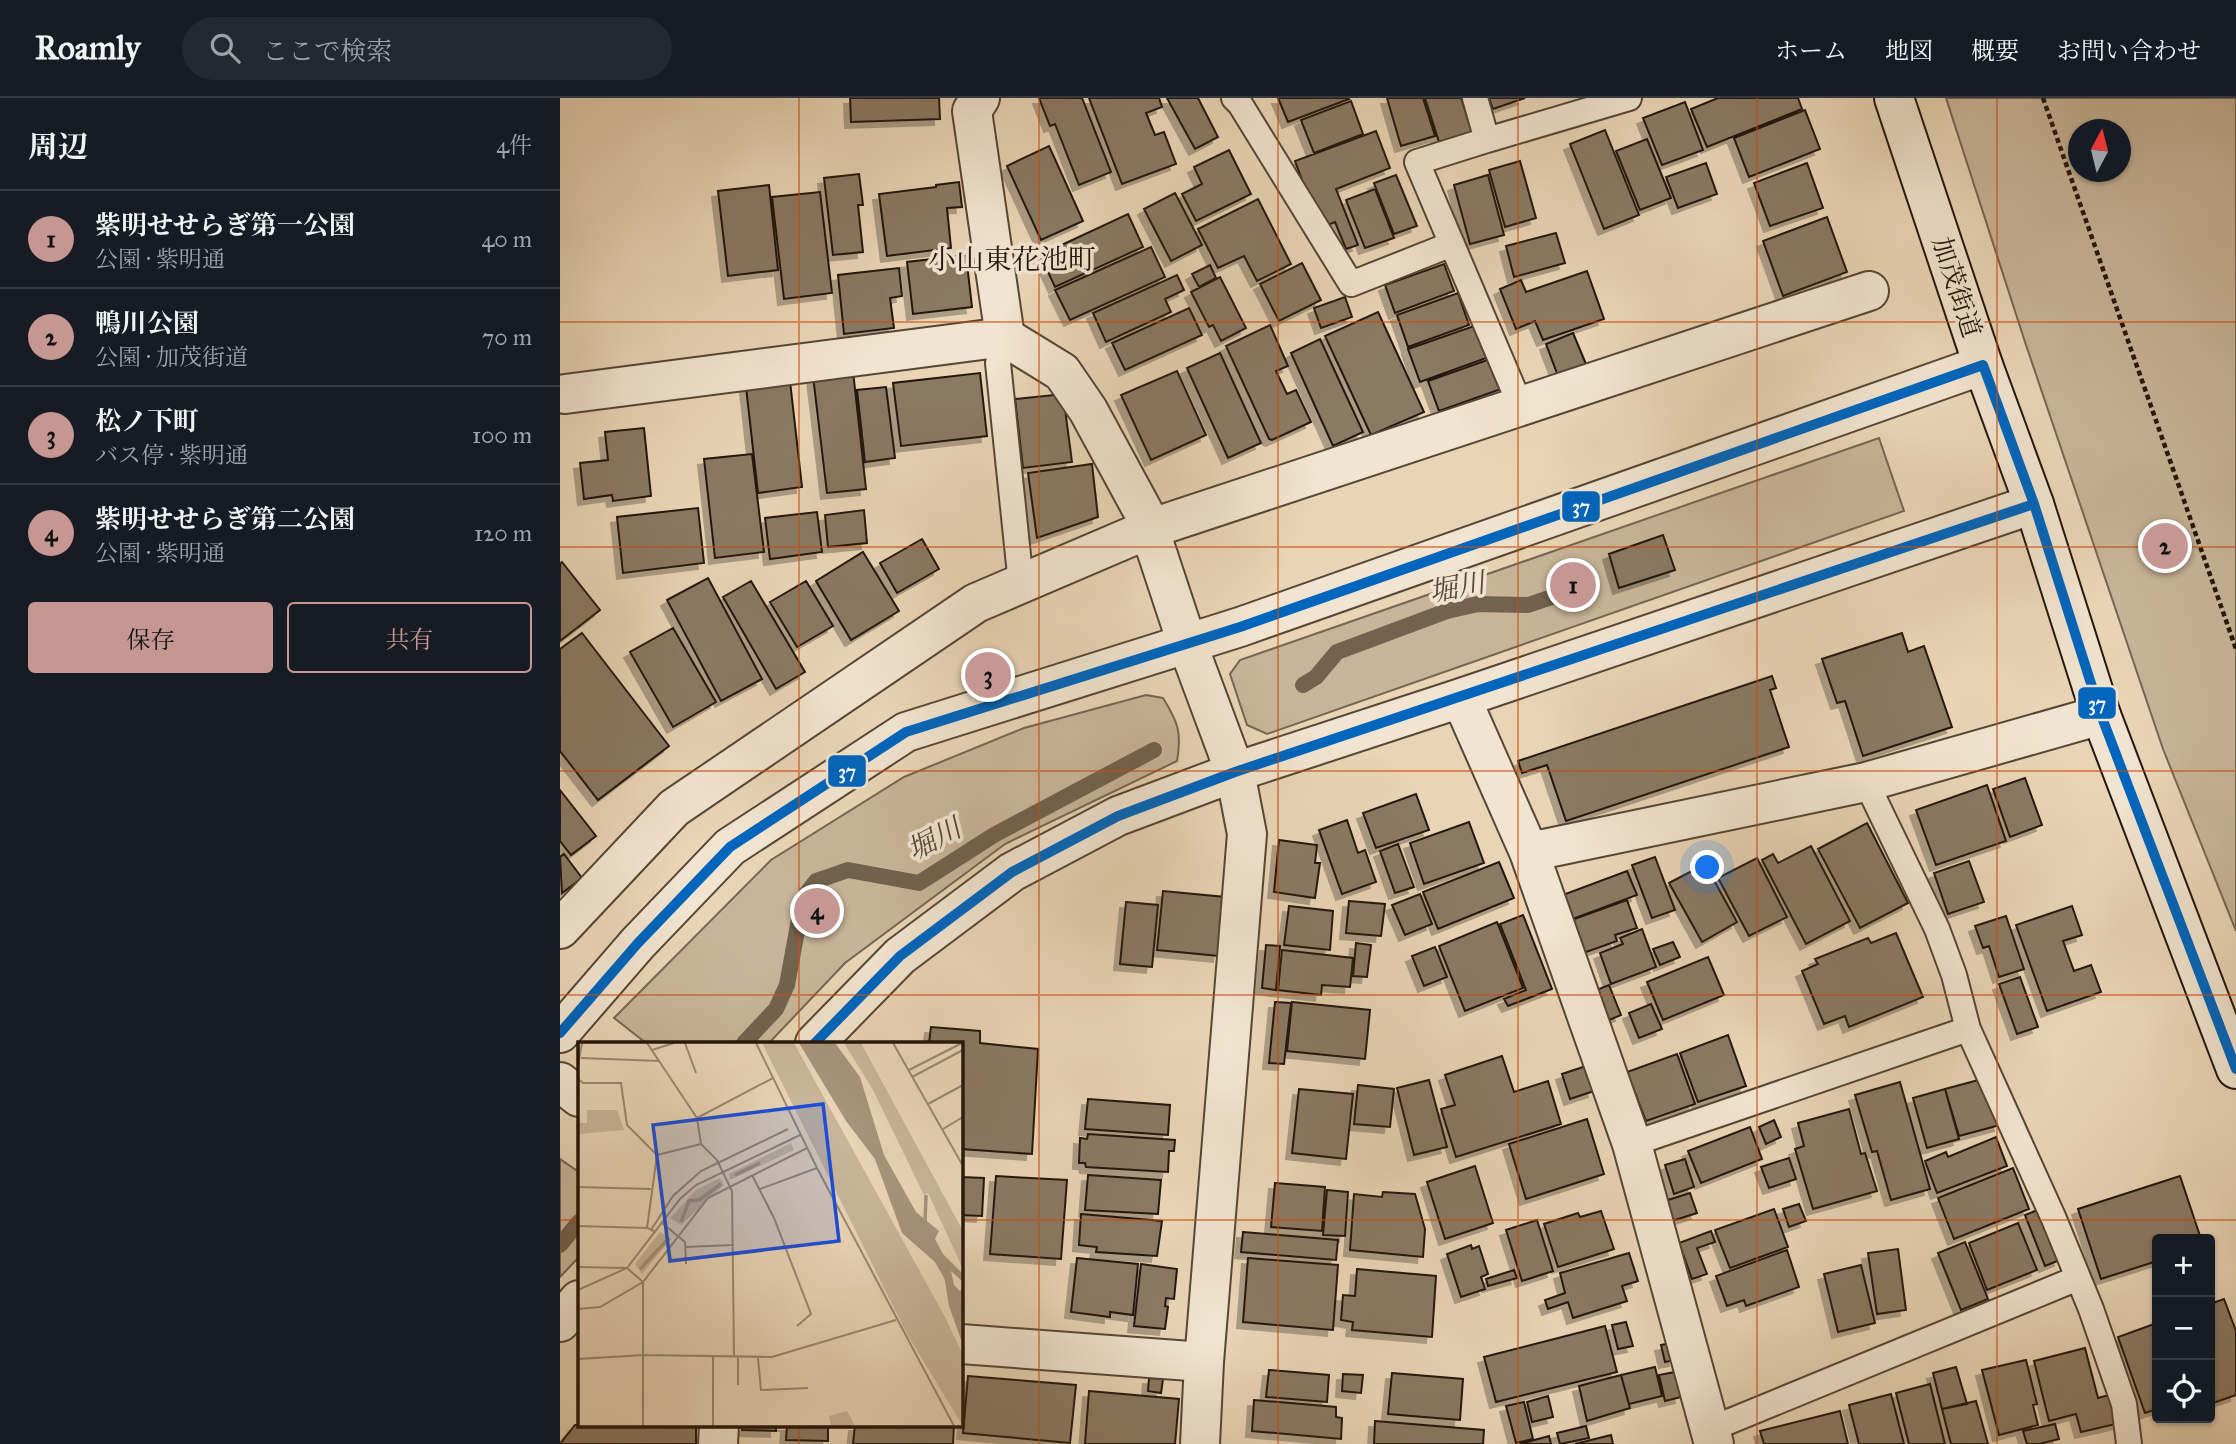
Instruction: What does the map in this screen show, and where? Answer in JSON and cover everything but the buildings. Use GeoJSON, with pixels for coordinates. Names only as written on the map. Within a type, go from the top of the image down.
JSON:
{"type":"FeatureCollection","features":[{"type":"Feature","properties":{"kind":"street"},"geometry":{"type":"LineString","coordinates":[[980,98],[972,111],[1005,337]]}},
{"type":"Feature","properties":{"kind":"street","name":"加茂街道"},"geometry":{"type":"LineString","coordinates":[[1894,98],[1983,365],[2034,504],[2101,715],[2236,1069]]}},
{"type":"Feature","properties":{"kind":"street"},"geometry":{"type":"LineString","coordinates":[[560,929],[674,808],[976,603],[1149,529],[1869,291]]}},
{"type":"Feature","properties":{"kind":"street"},"geometry":{"type":"LineString","coordinates":[[562,394],[1005,337],[1062,372],[1088,410],[1144,513],[1187,643],[1235,772],[1247,834],[1204,1362],[1200,1444]]}},
{"type":"Feature","properties":{"kind":"street"},"geometry":{"type":"LineString","coordinates":[[560,1033],[638,943],[730,847],[906,732],[1253,623],[1983,365]]}},
{"type":"Feature","properties":{"kind":"street"},"geometry":{"type":"LineString","coordinates":[[817,1042],[900,956],[1012,872],[1118,816],[1235,772],[2034,504]]}},
{"type":"Feature","properties":{"kind":"street"},"geometry":{"type":"LineString","coordinates":[[1461,698],[1529,852],[1632,1144],[1712,1436]]}},
{"type":"Feature","properties":{"kind":"street"},"geometry":{"type":"LineString","coordinates":[[1529,852],[1866,782],[2101,715]]}},
{"type":"Feature","properties":{"kind":"street"},"geometry":{"type":"LineString","coordinates":[[560,1082],[578,1096]]}},
{"type":"Feature","properties":{"kind":"street"},"geometry":{"type":"LineString","coordinates":[[560,1322],[578,1301]]}},
{"type":"Feature","properties":{"kind":"street"},"geometry":{"type":"LineString","coordinates":[[962,1344],[1204,1362]]}},
{"type":"Feature","properties":{"kind":"street"},"geometry":{"type":"LineString","coordinates":[[718,1444],[719,1426]]}},
{"type":"Feature","properties":{"kind":"lane"},"geometry":{"type":"LineString","coordinates":[[1234,98],[1351,284],[1452,244]]}},
{"type":"Feature","properties":{"kind":"lane"},"geometry":{"type":"LineString","coordinates":[[1475,98],[1487,140]]}},
{"type":"Feature","properties":{"kind":"lane"},"geometry":{"type":"LineString","coordinates":[[1521,407],[1417,162],[1629,98]]}},
{"type":"Feature","properties":{"kind":"lane"},"geometry":{"type":"LineString","coordinates":[[1005,337],[998,363],[1021,584]]}},
{"type":"Feature","properties":{"kind":"lane"},"geometry":{"type":"LineString","coordinates":[[1866,782],[1937,929],[1954,975],[1968,1029],[2054,1219],[2091,1309],[2124,1404],[2129,1444]]}},
{"type":"Feature","properties":{"kind":"lane"},"geometry":{"type":"LineString","coordinates":[[1632,1144],[1968,1029]]}},
{"type":"Feature","properties":{"kind":"lane"},"geometry":{"type":"LineString","coordinates":[[1712,1436],[2078,1278]]}},
{"type":"Feature","properties":{"kind":"path"},"geometry":{"type":"LineString","coordinates":[[2043,98],[2236,649]]}},
{"type":"Feature","properties":{"kind":"shaded area"},"geometry":{"type":"Polygon","coordinates":[[[1946,98],[2236,98],[2236,931],[2163,749],[2025,342],[1946,98]]]}},
{"type":"Feature","properties":{"kind":"shaded area"},"geometry":{"type":"Polygon","coordinates":[[[1879,438],[1904,511],[1267,734],[1247,725],[1230,674],[1240,660],[1879,438]]]}},
{"type":"Feature","properties":{"kind":"shaded area"},"geometry":{"type":"Polygon","coordinates":[[[1146,695],[1163,698],[1178,728],[1177,761],[1005,844],[845,963],[770,1042],[645,1042],[614,1018],[771,860],[904,777],[1024,728],[1146,695]]]}},
{"type":"Feature","properties":{"kind":"shaded area"},"geometry":{"type":"Polygon","coordinates":[[[560,1159],[578,1171],[578,1258],[560,1277],[560,1159]]]}},
{"type":"Feature","properties":{"kind":"waterway","name":"堀川"},"geometry":{"type":"LineString","coordinates":[[1303,685],[1316,677],[1337,652],[1447,611],[1478,604],[1528,605],[1555,596]]}},
{"type":"Feature","properties":{"kind":"waterway","name":"堀川"},"geometry":{"type":"LineString","coordinates":[[745,1042],[776,1009],[787,985],[803,898],[816,881],[848,870],[919,883],[994,835],[1154,750]]}},
{"type":"Feature","properties":{"kind":"waterway","name":"堀川"},"geometry":{"type":"LineString","coordinates":[[560,1245],[578,1223]]}},
{"type":"Feature","properties":{"kind":"transit line","name":"37"},"geometry":{"type":"LineString","coordinates":[[560,1033],[638,943],[730,847],[906,732],[1240,627],[1983,365],[2034,504],[2101,715],[2236,1069]]}},
{"type":"Feature","properties":{"kind":"transit line","name":"37"},"geometry":{"type":"LineString","coordinates":[[816,1042],[900,956],[1012,872],[1118,816],[1235,772],[2034,504]]}},
{"type":"Feature","properties":{"kind":"place","name":"鴨川公園"},"geometry":{"type":"Point","coordinates":[2165,546]}},
{"type":"Feature","properties":{"kind":"place","name":"紫明せせらぎ第一公園"},"geometry":{"type":"Point","coordinates":[1573,585]}},
{"type":"Feature","properties":{"kind":"place","name":"松ノ下町"},"geometry":{"type":"Point","coordinates":[988,675]}},
{"type":"Feature","properties":{"kind":"place","name":"紫明せせらぎ第二公園"},"geometry":{"type":"Point","coordinates":[817,911]}},
{"type":"Feature","properties":{"kind":"district","name":"小山東花池町"},"geometry":{"type":"Point","coordinates":[1012,259]}}]}
